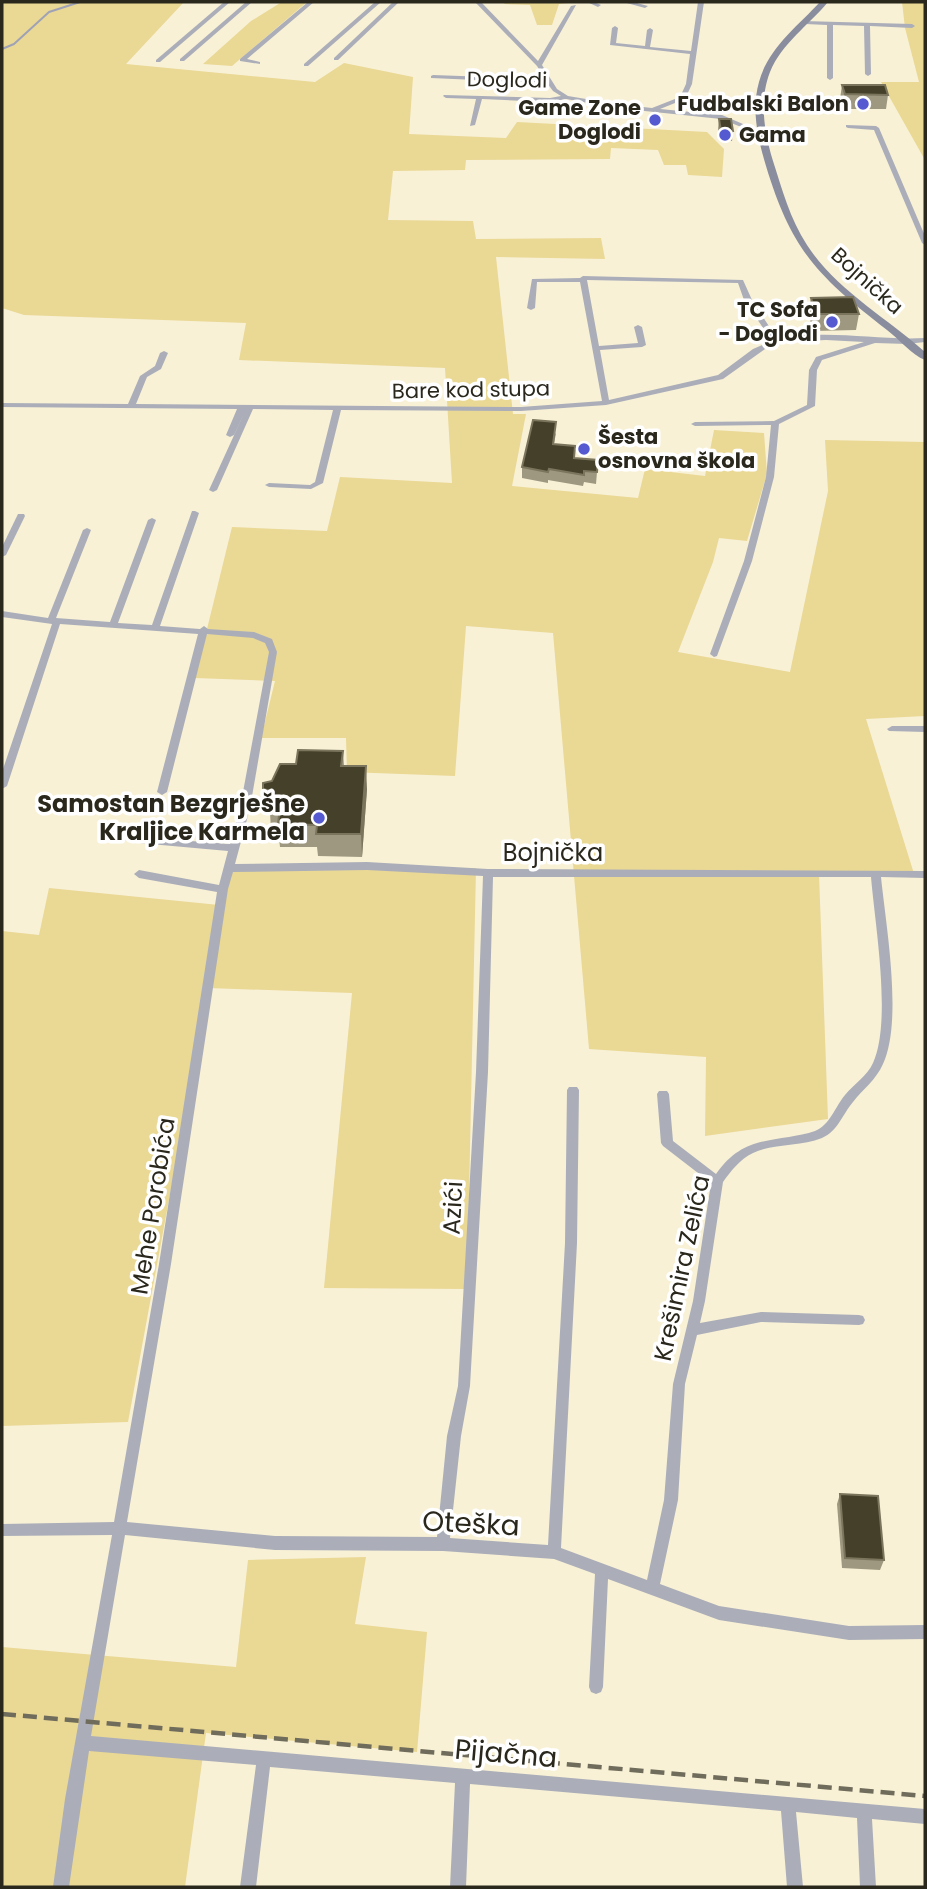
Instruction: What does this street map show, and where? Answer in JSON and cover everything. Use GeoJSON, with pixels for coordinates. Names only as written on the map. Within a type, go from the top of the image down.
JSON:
{"type":"FeatureCollection","features":[{"type":"Feature","properties":{"kind":"main road","name":"Bojnička"},"geometry":{"type":"LineString","coordinates":[[824,2],[782,45],[766,72],[760,104],[761,133],[784,210],[809,254],[863,307],[910,342],[925,357]]}},
{"type":"Feature","properties":{"kind":"street"},"geometry":{"type":"LineString","coordinates":[[158,61],[227,2]]}},
{"type":"Feature","properties":{"kind":"street"},"geometry":{"type":"LineString","coordinates":[[182,60],[250,2]]}},
{"type":"Feature","properties":{"kind":"street"},"geometry":{"type":"LineString","coordinates":[[258,63],[242,60],[311,2]]}},
{"type":"Feature","properties":{"kind":"street"},"geometry":{"type":"LineString","coordinates":[[306,65],[378,2]]}},
{"type":"Feature","properties":{"kind":"street"},"geometry":{"type":"LineString","coordinates":[[337,59],[396,2]]}},
{"type":"Feature","properties":{"kind":"street","name":"Doglodi"},"geometry":{"type":"LineString","coordinates":[[478,2],[566,97]]}},
{"type":"Feature","properties":{"kind":"street"},"geometry":{"type":"LineString","coordinates":[[590,2],[598,5]]}},
{"type":"Feature","properties":{"kind":"street"},"geometry":{"type":"LineString","coordinates":[[626,2],[646,6]]}},
{"type":"Feature","properties":{"kind":"street"},"geometry":{"type":"LineString","coordinates":[[651,110],[683,98],[689,84],[701,2]]}},
{"type":"Feature","properties":{"kind":"street","name":"Doglodi"},"geometry":{"type":"LineString","coordinates":[[539,65],[573,6]]}},
{"type":"Feature","properties":{"kind":"street"},"geometry":{"type":"LineString","coordinates":[[805,23],[912,26]]}},
{"type":"Feature","properties":{"kind":"street"},"geometry":{"type":"LineString","coordinates":[[830,78],[831,24]]}},
{"type":"Feature","properties":{"kind":"street"},"geometry":{"type":"LineString","coordinates":[[867,25],[868,74]]}},
{"type":"Feature","properties":{"kind":"street"},"geometry":{"type":"LineString","coordinates":[[615,28],[613,44],[694,53]]}},
{"type":"Feature","properties":{"kind":"street"},"geometry":{"type":"LineString","coordinates":[[647,49],[650,30]]}},
{"type":"Feature","properties":{"kind":"street","name":"Doglodi"},"geometry":{"type":"LineString","coordinates":[[433,77],[549,81]]}},
{"type":"Feature","properties":{"kind":"street","name":"Doglodi"},"geometry":{"type":"LineString","coordinates":[[446,96],[550,100],[566,97],[722,117],[761,133]]}},
{"type":"Feature","properties":{"kind":"street"},"geometry":{"type":"LineString","coordinates":[[472,125],[480,97]]}},
{"type":"Feature","properties":{"kind":"street"},"geometry":{"type":"LineString","coordinates":[[848,126],[876,128],[925,243]]}},
{"type":"Feature","properties":{"kind":"street"},"geometry":{"type":"LineString","coordinates":[[531,308],[534,280],[583,278],[741,281],[748,300],[776,342]]}},
{"type":"Feature","properties":{"kind":"street"},"geometry":{"type":"LineString","coordinates":[[582,280],[606,403]]}},
{"type":"Feature","properties":{"kind":"street"},"geometry":{"type":"LineString","coordinates":[[596,348],[642,345],[638,327]]}},
{"type":"Feature","properties":{"kind":"street","name":"Bare kod stupa"},"geometry":{"type":"LineString","coordinates":[[2,405],[530,409],[606,403],[720,377],[751,354],[776,342],[852,338],[910,342],[925,340]]}},
{"type":"Feature","properties":{"kind":"street"},"geometry":{"type":"LineString","coordinates":[[695,424],[775,423],[811,406],[813,370],[819,359],[878,340]]}},
{"type":"Feature","properties":{"kind":"street"},"geometry":{"type":"LineString","coordinates":[[132,404],[144,376],[158,367],[164,353]]}},
{"type":"Feature","properties":{"kind":"street"},"geometry":{"type":"LineString","coordinates":[[214,474],[247,406]]}},
{"type":"Feature","properties":{"kind":"street"},"geometry":{"type":"LineString","coordinates":[[213,490],[247,406]]}},
{"type":"Feature","properties":{"kind":"street"},"geometry":{"type":"LineString","coordinates":[[269,485],[311,487],[319,483],[337,409]]}},
{"type":"Feature","properties":{"kind":"street"},"geometry":{"type":"LineString","coordinates":[[714,654],[748,561],[770,478],[775,423]]}},
{"type":"Feature","properties":{"kind":"street"},"geometry":{"type":"LineString","coordinates":[[155,628],[195,513]]}},
{"type":"Feature","properties":{"kind":"street"},"geometry":{"type":"LineString","coordinates":[[2,555],[21,516]]}},
{"type":"Feature","properties":{"kind":"street"},"geometry":{"type":"LineString","coordinates":[[113,625],[152,520]]}},
{"type":"Feature","properties":{"kind":"street"},"geometry":{"type":"LineString","coordinates":[[2,786],[54,621],[88,530]]}},
{"type":"Feature","properties":{"kind":"street","name":"Mehe Porobića"},"geometry":{"type":"LineString","coordinates":[[2,614],[54,621],[204,629],[264,637],[272,645],[257,747],[235,848],[223,889],[165,1264],[120,1528]]}},
{"type":"Feature","properties":{"kind":"street"},"geometry":{"type":"LineString","coordinates":[[162,792],[204,629]]}},
{"type":"Feature","properties":{"kind":"street"},"geometry":{"type":"LineString","coordinates":[[892,729],[925,729]]}},
{"type":"Feature","properties":{"kind":"street"},"geometry":{"type":"LineString","coordinates":[[139,840],[235,848]]}},
{"type":"Feature","properties":{"kind":"street","name":"Bojnička"},"geometry":{"type":"LineString","coordinates":[[230,868],[367,866],[488,873],[925,874]]}},
{"type":"Feature","properties":{"kind":"street","name":"Azići"},"geometry":{"type":"LineString","coordinates":[[443,1544],[454,1436],[464,1386],[482,1072],[488,873]]}},
{"type":"Feature","properties":{"kind":"street"},"geometry":{"type":"LineString","coordinates":[[139,874],[223,889]]}},
{"type":"Feature","properties":{"kind":"street","name":"Krešimira Zelića"},"geometry":{"type":"LineString","coordinates":[[652,1588],[671,1500],[679,1384],[693,1330],[717,1181],[726,1168],[749,1149],[774,1141],[814,1136],[828,1129],[838,1118],[846,1102],[872,1076],[886,1040],[876,875]]}},
{"type":"Feature","properties":{"kind":"street"},"geometry":{"type":"LineString","coordinates":[[554,1552],[571,1243],[573,1090]]}},
{"type":"Feature","properties":{"kind":"street"},"geometry":{"type":"LineString","coordinates":[[663,1094],[667,1143],[717,1181]]}},
{"type":"Feature","properties":{"kind":"street"},"geometry":{"type":"LineString","coordinates":[[693,1330],[761,1317],[859,1321]]}},
{"type":"Feature","properties":{"kind":"street"},"geometry":{"type":"LineString","coordinates":[[61,1887],[120,1528]]}},
{"type":"Feature","properties":{"kind":"street","name":"Oteška"},"geometry":{"type":"LineString","coordinates":[[2,1530],[120,1528],[275,1543],[443,1544],[554,1552],[719,1613],[794,1627],[849,1633],[925,1632]]}},
{"type":"Feature","properties":{"kind":"street"},"geometry":{"type":"LineString","coordinates":[[596,1687],[602,1570]]}},
{"type":"Feature","properties":{"kind":"street","name":"Pijačna"},"geometry":{"type":"LineString","coordinates":[[83,1743],[925,1816]]}},
{"type":"Feature","properties":{"kind":"street"},"geometry":{"type":"LineString","coordinates":[[248,1887],[264,1758]]}},
{"type":"Feature","properties":{"kind":"street"},"geometry":{"type":"LineString","coordinates":[[458,1887],[463,1776]]}},
{"type":"Feature","properties":{"kind":"street"},"geometry":{"type":"LineString","coordinates":[[788,1804],[795,1887]]}},
{"type":"Feature","properties":{"kind":"street"},"geometry":{"type":"LineString","coordinates":[[864,1811],[867,1887]]}},
{"type":"Feature","properties":{"kind":"shaded area"},"geometry":{"type":"Polygon","coordinates":[[[2,2],[184,2],[126,64],[315,82],[344,63],[413,77],[409,134],[506,138],[517,122],[707,132],[724,149],[722,177],[688,175],[686,165],[664,165],[658,150],[611,148],[610,159],[466,160],[465,170],[393,171],[388,220],[473,221],[476,239],[601,238],[605,259],[496,257],[513,414],[526,414],[512,486],[638,498],[645,469],[705,476],[714,430],[764,433],[767,474],[747,541],[719,538],[713,562],[678,652],[790,672],[828,491],[825,440],[925,442],[925,716],[866,719],[915,877],[819,874],[828,1119],[705,1136],[706,1057],[589,1049],[553,633],[466,626],[455,776],[347,772],[346,738],[261,738],[275,681],[195,678],[232,527],[327,531],[340,477],[452,483],[445,368],[239,360],[246,323],[24,315],[2,308],[2,2]]]}},
{"type":"Feature","properties":{"kind":"shaded area"},"geometry":{"type":"Polygon","coordinates":[[[274,2],[307,2],[232,66],[203,64],[251,21],[280,3],[274,2]]]}},
{"type":"Feature","properties":{"kind":"shaded area"},"geometry":{"type":"Polygon","coordinates":[[[578,2],[559,4],[552,25],[537,25],[530,5],[504,4],[578,2]]]}},
{"type":"Feature","properties":{"kind":"shaded area"},"geometry":{"type":"Polygon","coordinates":[[[902,2],[925,2],[925,160],[881,82],[919,82],[905,28],[902,2]]]}},
{"type":"Feature","properties":{"kind":"shaded area"},"geometry":{"type":"Polygon","coordinates":[[[230,866],[476,868],[467,1289],[324,1288],[352,993],[208,988],[128,1422],[2,1426],[2,931],[39,935],[49,888],[219,905],[230,866]]]}},
{"type":"Feature","properties":{"kind":"shaded area"},"geometry":{"type":"Polygon","coordinates":[[[366,1557],[355,1624],[427,1632],[417,1752],[206,1733],[185,1887],[2,1887],[2,1647],[236,1667],[248,1560],[366,1557]]]}},
{"type":"Feature","properties":{"kind":"building"},"geometry":{"type":"Polygon","coordinates":[[[842,85],[885,85],[888,95],[845,94],[842,85]]]}},
{"type":"Feature","properties":{"kind":"building"},"geometry":{"type":"Polygon","coordinates":[[[719,119],[731,119],[733,131],[721,131],[719,119]]]}},
{"type":"Feature","properties":{"kind":"building"},"geometry":{"type":"Polygon","coordinates":[[[853,297],[859,314],[816,314],[811,298],[853,297]]]}},
{"type":"Feature","properties":{"kind":"building"},"geometry":{"type":"Polygon","coordinates":[[[533,420],[556,422],[553,444],[575,446],[574,458],[598,460],[597,472],[584,471],[584,475],[522,467],[533,420]]]}},
{"type":"Feature","properties":{"kind":"building","name":"Samostan Bezgrješne Kraljice Karmela"},"geometry":{"type":"Polygon","coordinates":[[[298,750],[343,751],[341,766],[366,766],[361,834],[316,834],[317,825],[278,824],[280,806],[269,806],[271,791],[263,789],[263,783],[272,781],[280,764],[296,764],[298,750]]]}},
{"type":"Feature","properties":{"kind":"building"},"geometry":{"type":"Polygon","coordinates":[[[840,1494],[878,1496],[884,1560],[845,1558],[840,1494]]]}},
{"type":"Feature","properties":{"kind":"waterway"},"geometry":{"type":"LineString","coordinates":[[2,49],[14,44],[49,12],[80,2]]}},
{"type":"Feature","properties":{"kind":"railway"},"geometry":{"type":"LineString","coordinates":[[2,1714],[925,1796]]}},
{"type":"Feature","properties":{"kind":"place","name":"Fudbalski Balon"},"geometry":{"type":"Point","coordinates":[863,104]}},
{"type":"Feature","properties":{"kind":"place","name":"Game Zone Doglodi"},"geometry":{"type":"Point","coordinates":[655,120]}},
{"type":"Feature","properties":{"kind":"place","name":"Gama"},"geometry":{"type":"Point","coordinates":[725,135]}},
{"type":"Feature","properties":{"kind":"place","name":"TC Sofa - Doglodi"},"geometry":{"type":"Point","coordinates":[832,322]}},
{"type":"Feature","properties":{"kind":"place","name":"Šesta osnovna škola"},"geometry":{"type":"Point","coordinates":[584,449]}},
{"type":"Feature","properties":{"kind":"place","name":"Samostan Bezgrješne Kraljice Karmela"},"geometry":{"type":"Point","coordinates":[319,818]}}]}
